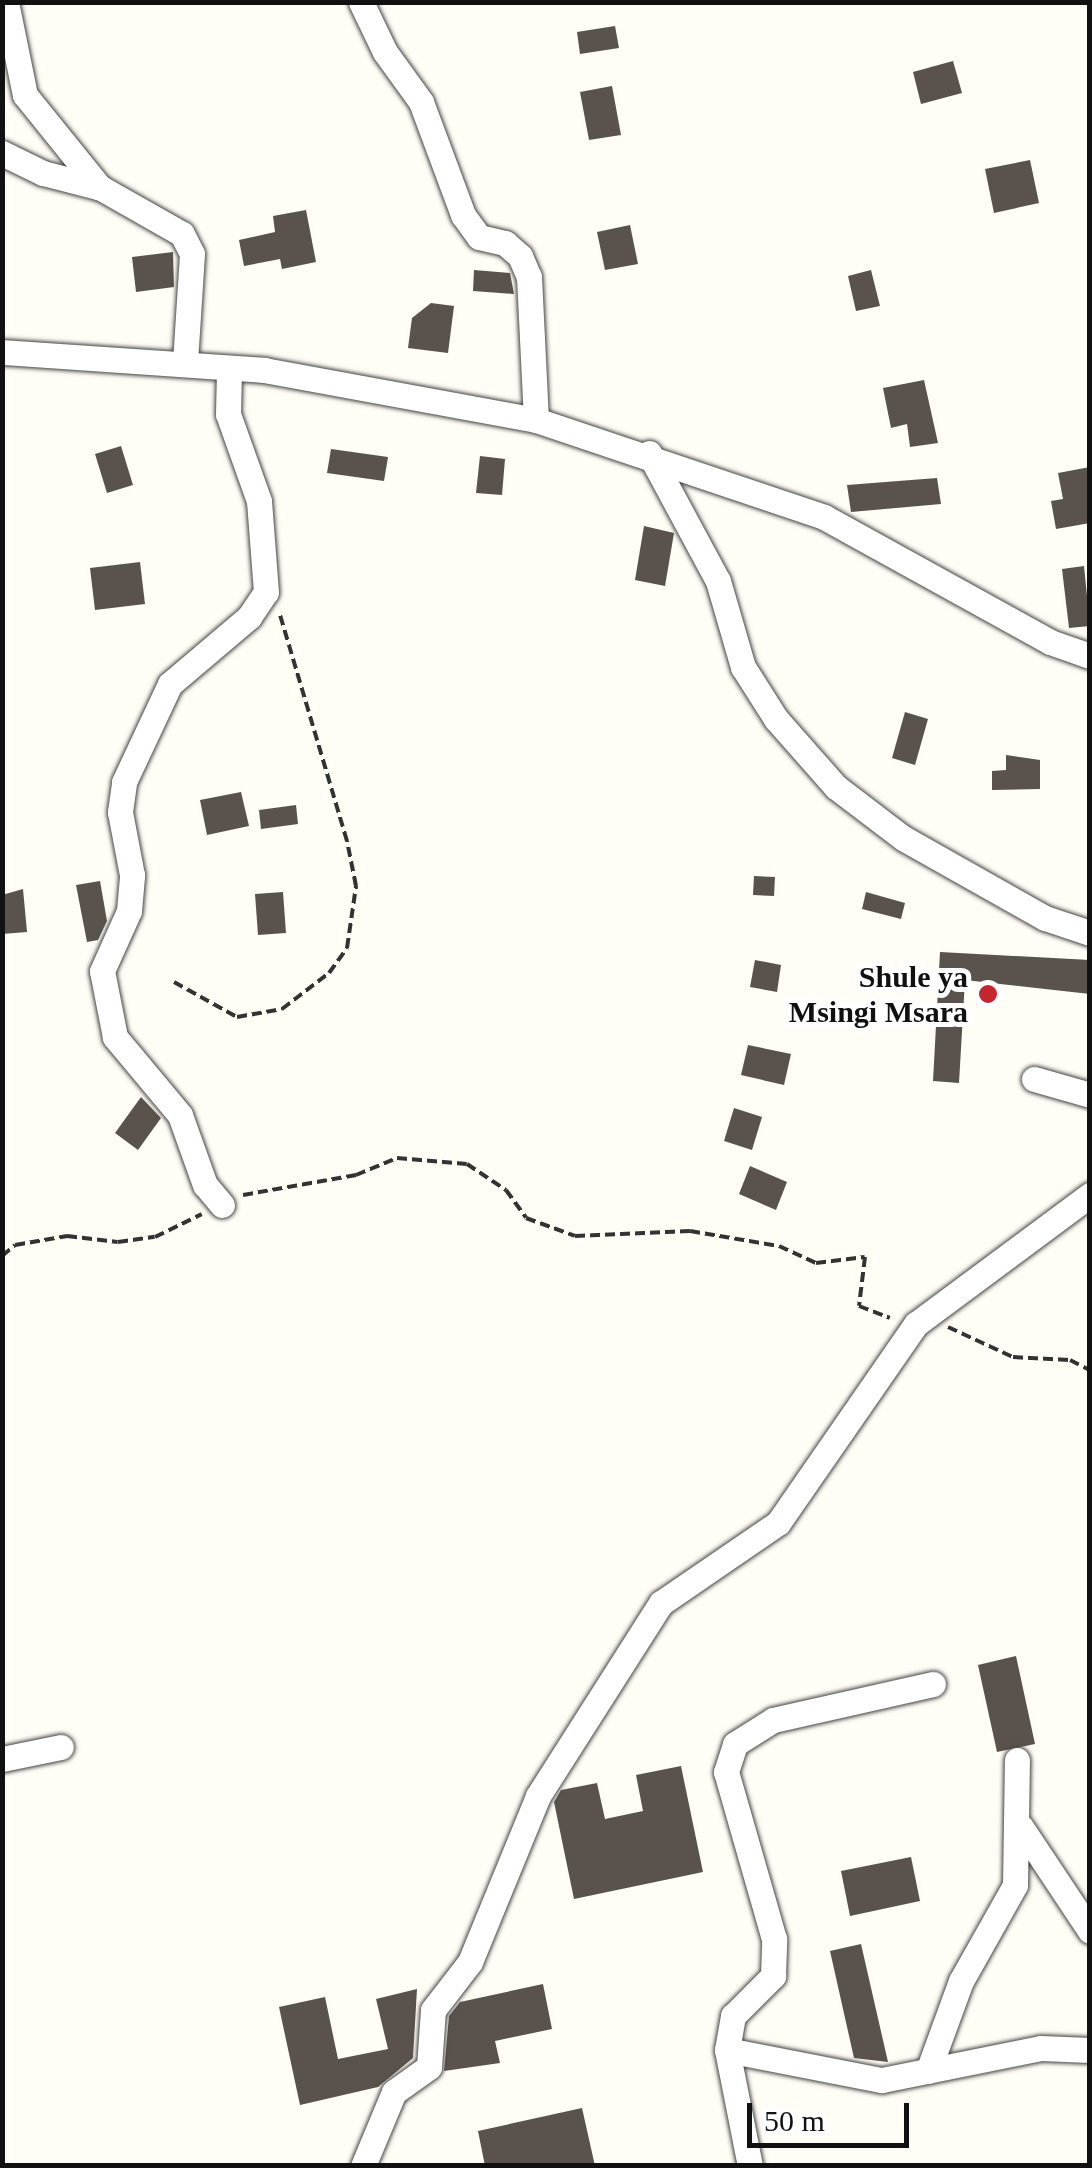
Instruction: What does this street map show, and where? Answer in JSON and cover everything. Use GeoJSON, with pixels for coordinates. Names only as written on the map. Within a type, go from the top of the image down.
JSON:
{"type":"FeatureCollection","features":[{"type":"Feature","properties":{"kind":"street"},"geometry":{"type":"LineString","coordinates":[[6,2],[25,95],[101,188]]}},
{"type":"Feature","properties":{"kind":"street"},"geometry":{"type":"LineString","coordinates":[[361,2],[385,52],[421,102],[463,216],[478,237],[505,243],[520,256],[529,277],[536,420]]}},
{"type":"Feature","properties":{"kind":"street"},"geometry":{"type":"LineString","coordinates":[[2,153],[43,173],[101,188],[182,234],[192,254],[184,363]]}},
{"type":"Feature","properties":{"kind":"street"},"geometry":{"type":"LineString","coordinates":[[2,352],[184,363],[536,420],[649,453],[824,517],[1050,642],[1090,656]]}},
{"type":"Feature","properties":{"kind":"street"},"geometry":{"type":"LineString","coordinates":[[222,1205],[205,1184],[180,1115],[115,1037],[102,971],[129,911],[132,875],[120,812],[124,782],[170,684],[249,617],[269,577],[259,502],[228,414],[229,369]]}},
{"type":"Feature","properties":{"kind":"street"},"geometry":{"type":"LineString","coordinates":[[649,453],[718,581],[744,668],[776,720],[836,787],[903,838],[1045,918],[1090,933]]}},
{"type":"Feature","properties":{"kind":"street"},"geometry":{"type":"LineString","coordinates":[[1034,1079],[1090,1095]]}},
{"type":"Feature","properties":{"kind":"street"},"geometry":{"type":"LineString","coordinates":[[363,2166],[394,2092],[430,2066],[433,2010],[470,1962],[538,1796],[660,1603],[778,1523],[916,1324],[1090,1195]]}},
{"type":"Feature","properties":{"kind":"street"},"geometry":{"type":"LineString","coordinates":[[750,2166],[728,2050],[732,2016],[773,1976],[774,1939],[726,1772],[736,1744],[773,1720],[933,1684]]}},
{"type":"Feature","properties":{"kind":"street"},"geometry":{"type":"LineString","coordinates":[[2,1759],[61,1747]]}},
{"type":"Feature","properties":{"kind":"street"},"geometry":{"type":"LineString","coordinates":[[928,2071],[961,1981],[1015,1885],[1016,1760]]}},
{"type":"Feature","properties":{"kind":"street"},"geometry":{"type":"LineString","coordinates":[[1018,1822],[1090,1931]]}},
{"type":"Feature","properties":{"kind":"street"},"geometry":{"type":"LineString","coordinates":[[728,2050],[867,2078],[928,2071],[1041,2048],[1090,2050]]}},
{"type":"Feature","properties":{"kind":"path"},"geometry":{"type":"LineString","coordinates":[[174,982],[237,1017],[282,1009],[330,973],[354,925],[356,886],[347,841],[269,577]]}},
{"type":"Feature","properties":{"kind":"path"},"geometry":{"type":"LineString","coordinates":[[2,1256],[15,1246],[67,1236],[118,1242],[155,1237],[242,1195],[356,1175],[397,1158],[467,1164],[506,1190],[526,1218],[575,1236],[690,1231],[779,1246],[816,1263],[865,1257],[859,1306],[916,1324],[941,1324],[1014,1357],[1070,1360],[1090,1370]]}},
{"type":"Feature","properties":{"kind":"building"},"geometry":{"type":"Polygon","coordinates":[[[615,26],[619,48],[580,54],[577,32],[615,26]]]}},
{"type":"Feature","properties":{"kind":"building"},"geometry":{"type":"Polygon","coordinates":[[[953,61],[962,93],[921,104],[913,72],[953,61]]]}},
{"type":"Feature","properties":{"kind":"building"},"geometry":{"type":"Polygon","coordinates":[[[612,86],[621,135],[589,140],[580,92],[612,86]]]}},
{"type":"Feature","properties":{"kind":"building"},"geometry":{"type":"Polygon","coordinates":[[[1030,160],[1039,203],[994,213],[985,169],[1030,160]]]}},
{"type":"Feature","properties":{"kind":"building"},"geometry":{"type":"Polygon","coordinates":[[[306,210],[316,262],[282,269],[280,259],[244,266],[239,240],[275,232],[273,216],[306,210]]]}},
{"type":"Feature","properties":{"kind":"building"},"geometry":{"type":"Polygon","coordinates":[[[630,225],[638,264],[605,270],[597,232],[630,225]]]}},
{"type":"Feature","properties":{"kind":"building"},"geometry":{"type":"Polygon","coordinates":[[[173,252],[174,287],[136,292],[132,257],[173,252]]]}},
{"type":"Feature","properties":{"kind":"building"},"geometry":{"type":"Polygon","coordinates":[[[474,270],[510,273],[514,294],[473,291],[474,270]]]}},
{"type":"Feature","properties":{"kind":"building"},"geometry":{"type":"Polygon","coordinates":[[[871,270],[880,306],[856,311],[848,276],[871,270]]]}},
{"type":"Feature","properties":{"kind":"building"},"geometry":{"type":"Polygon","coordinates":[[[431,303],[454,306],[448,353],[408,348],[412,318],[431,303]]]}},
{"type":"Feature","properties":{"kind":"building"},"geometry":{"type":"Polygon","coordinates":[[[924,380],[938,443],[910,447],[907,424],[891,428],[883,388],[924,380]]]}},
{"type":"Feature","properties":{"kind":"building"},"geometry":{"type":"Polygon","coordinates":[[[121,446],[133,485],[107,493],[95,454],[121,446]]]}},
{"type":"Feature","properties":{"kind":"building"},"geometry":{"type":"Polygon","coordinates":[[[331,449],[388,457],[384,481],[327,473],[331,449]]]}},
{"type":"Feature","properties":{"kind":"building"},"geometry":{"type":"Polygon","coordinates":[[[480,456],[505,459],[502,495],[476,493],[480,456]]]}},
{"type":"Feature","properties":{"kind":"building"},"geometry":{"type":"Polygon","coordinates":[[[1090,467],[1090,523],[1056,529],[1051,501],[1063,499],[1058,473],[1090,467]]]}},
{"type":"Feature","properties":{"kind":"building"},"geometry":{"type":"Polygon","coordinates":[[[937,478],[941,504],[851,512],[847,485],[937,478]]]}},
{"type":"Feature","properties":{"kind":"building"},"geometry":{"type":"Polygon","coordinates":[[[644,526],[674,533],[665,586],[635,580],[644,526]]]}},
{"type":"Feature","properties":{"kind":"building"},"geometry":{"type":"Polygon","coordinates":[[[140,562],[145,604],[95,610],[90,568],[140,562]]]}},
{"type":"Feature","properties":{"kind":"building"},"geometry":{"type":"Polygon","coordinates":[[[1084,566],[1090,626],[1069,628],[1062,569],[1084,566]]]}},
{"type":"Feature","properties":{"kind":"building"},"geometry":{"type":"Polygon","coordinates":[[[905,712],[928,719],[915,765],[892,758],[905,712]]]}},
{"type":"Feature","properties":{"kind":"building"},"geometry":{"type":"Polygon","coordinates":[[[1006,755],[1040,760],[1040,789],[992,790],[992,771],[1006,770],[1006,755]]]}},
{"type":"Feature","properties":{"kind":"building"},"geometry":{"type":"Polygon","coordinates":[[[241,792],[249,826],[207,835],[200,800],[241,792]]]}},
{"type":"Feature","properties":{"kind":"building"},"geometry":{"type":"Polygon","coordinates":[[[296,805],[298,824],[261,829],[259,810],[296,805]]]}},
{"type":"Feature","properties":{"kind":"building"},"geometry":{"type":"Polygon","coordinates":[[[754,876],[775,877],[774,896],[753,895],[754,876]]]}},
{"type":"Feature","properties":{"kind":"building"},"geometry":{"type":"Polygon","coordinates":[[[100,881],[107,921],[98,940],[87,942],[76,885],[100,881]]]}},
{"type":"Feature","properties":{"kind":"building"},"geometry":{"type":"Polygon","coordinates":[[[23,889],[27,932],[2,934],[2,895],[23,889]]]}},
{"type":"Feature","properties":{"kind":"building"},"geometry":{"type":"Polygon","coordinates":[[[283,892],[286,933],[258,935],[255,894],[283,892]]]}},
{"type":"Feature","properties":{"kind":"building"},"geometry":{"type":"Polygon","coordinates":[[[866,892],[905,903],[901,919],[862,909],[866,892]]]}},
{"type":"Feature","properties":{"kind":"building"},"geometry":{"type":"Polygon","coordinates":[[[940,952],[1090,960],[1090,994],[965,980],[959,1083],[933,1081],[940,952]]]}},
{"type":"Feature","properties":{"kind":"building"},"geometry":{"type":"Polygon","coordinates":[[[755,960],[781,965],[777,992],[750,987],[755,960]]]}},
{"type":"Feature","properties":{"kind":"building"},"geometry":{"type":"Polygon","coordinates":[[[748,1045],[791,1054],[784,1085],[741,1075],[748,1045]]]}},
{"type":"Feature","properties":{"kind":"building"},"geometry":{"type":"Polygon","coordinates":[[[141,1097],[161,1118],[138,1150],[115,1133],[141,1097]]]}},
{"type":"Feature","properties":{"kind":"building"},"geometry":{"type":"Polygon","coordinates":[[[734,1108],[762,1117],[752,1150],[724,1141],[734,1108]]]}},
{"type":"Feature","properties":{"kind":"building"},"geometry":{"type":"Polygon","coordinates":[[[750,1166],[787,1182],[776,1210],[739,1194],[750,1166]]]}},
{"type":"Feature","properties":{"kind":"building"},"geometry":{"type":"Polygon","coordinates":[[[1016,1656],[1035,1744],[997,1752],[978,1665],[1016,1656]]]}},
{"type":"Feature","properties":{"kind":"building"},"geometry":{"type":"Polygon","coordinates":[[[681,1766],[703,1872],[574,1899],[554,1802],[561,1790],[597,1783],[605,1819],[643,1811],[636,1775],[681,1766]]]}},
{"type":"Feature","properties":{"kind":"building"},"geometry":{"type":"Polygon","coordinates":[[[911,1857],[920,1901],[850,1916],[841,1871],[911,1857]]]}},
{"type":"Feature","properties":{"kind":"building"},"geometry":{"type":"Polygon","coordinates":[[[861,1944],[888,2062],[854,2058],[830,1951],[861,1944]]]}},
{"type":"Feature","properties":{"kind":"building"},"geometry":{"type":"Polygon","coordinates":[[[543,1984],[552,2029],[495,2041],[500,2063],[444,2071],[449,2016],[460,2002],[543,1984]]]}},
{"type":"Feature","properties":{"kind":"building"},"geometry":{"type":"Polygon","coordinates":[[[417,1989],[413,2058],[378,2087],[300,2105],[279,2007],[325,1997],[338,2059],[388,2049],[376,1999],[417,1989]]]}},
{"type":"Feature","properties":{"kind":"building"},"geometry":{"type":"Polygon","coordinates":[[[582,2108],[595,2166],[485,2166],[478,2131],[582,2108]]]}},
{"type":"Feature","properties":{"kind":"place","name":"Shule ya Msingi Msara"},"geometry":{"type":"Point","coordinates":[988,994]}}]}
